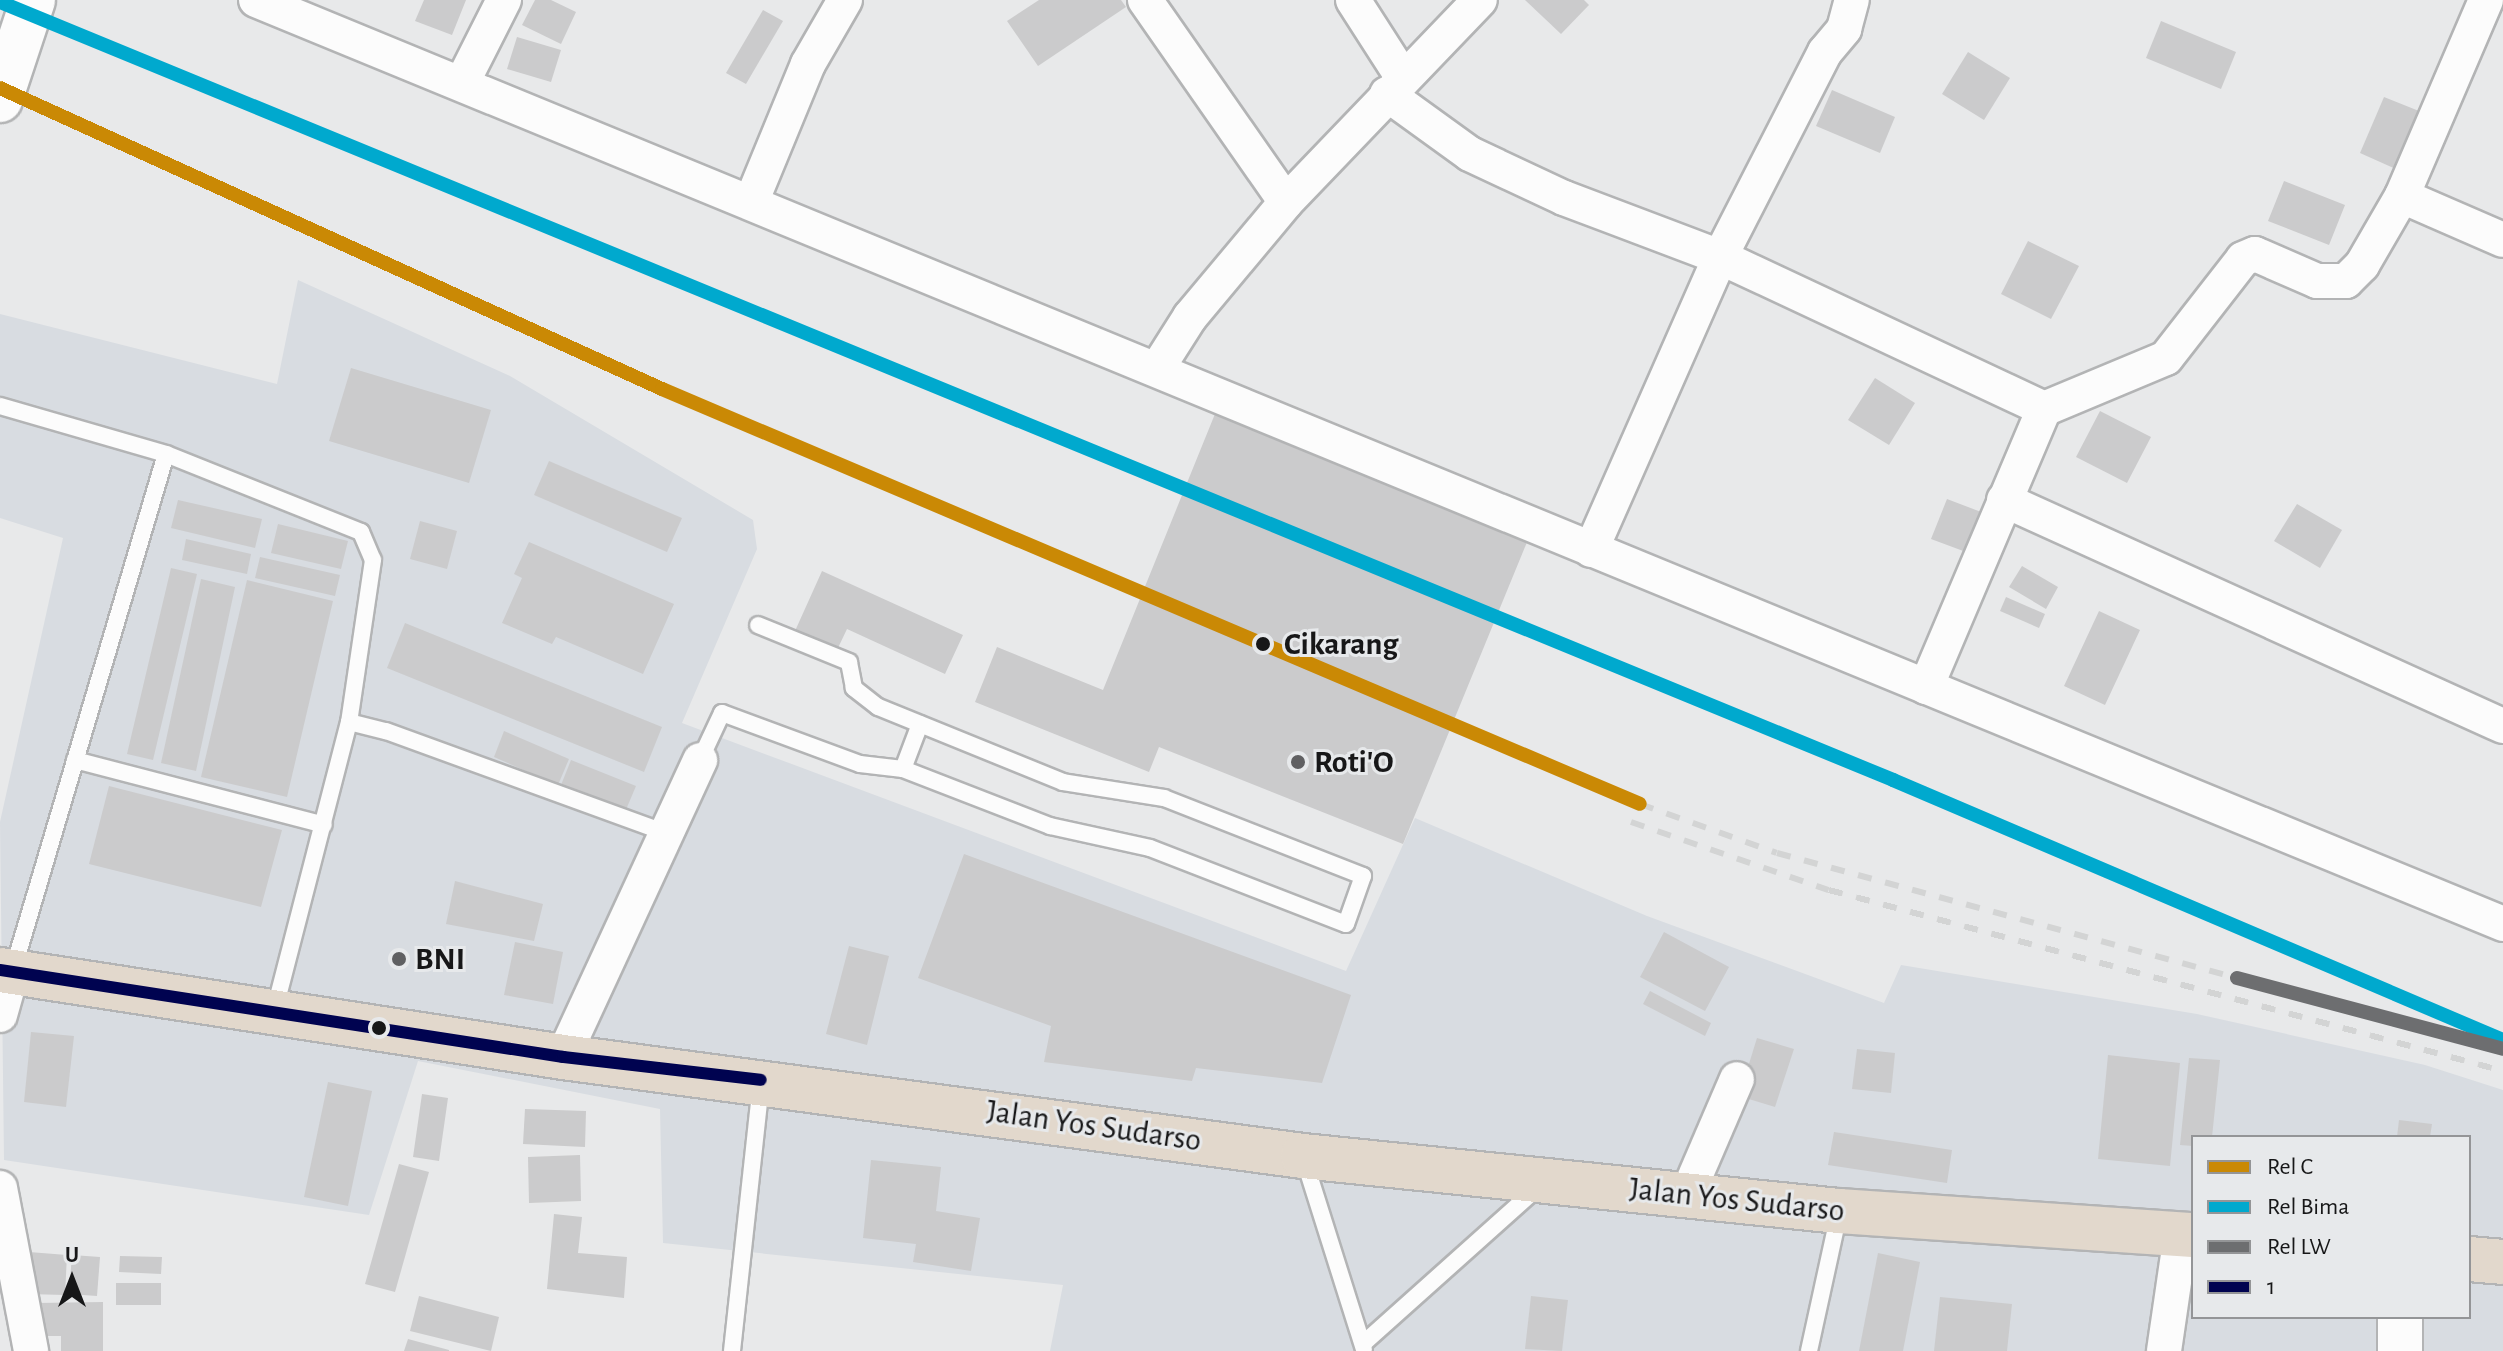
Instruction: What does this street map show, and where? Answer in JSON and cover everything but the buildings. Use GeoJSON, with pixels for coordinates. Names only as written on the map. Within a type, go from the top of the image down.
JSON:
{"type":"FeatureCollection","features":[{"type":"Feature","properties":{"kind":"highway","name":"Jalan Yos Sudarso"},"geometry":{"type":"LineString","coordinates":[[6,971],[563,1057],[761,1080],[1303,1156],[1839,1211],[2187,1235]]}},
{"type":"Feature","properties":{"kind":"highway"},"geometry":{"type":"LineString","coordinates":[[2471,1259],[2503,1262]]}},
{"type":"Feature","properties":{"kind":"main road"},"geometry":{"type":"LineString","coordinates":[[0,100],[33,0]]}},
{"type":"Feature","properties":{"kind":"main road"},"geometry":{"type":"LineString","coordinates":[[2400,1319],[2400,1351]]}},
{"type":"Feature","properties":{"kind":"street"},"geometry":{"type":"LineString","coordinates":[[256,0],[463,81],[1591,550],[2503,924]]}},
{"type":"Feature","properties":{"kind":"street"},"geometry":{"type":"LineString","coordinates":[[463,81],[504,0]]}},
{"type":"Feature","properties":{"kind":"street"},"geometry":{"type":"LineString","coordinates":[[752,200],[808,64],[845,0]]}},
{"type":"Feature","properties":{"kind":"street"},"geometry":{"type":"LineString","coordinates":[[1145,0],[1286,202]]}},
{"type":"Feature","properties":{"kind":"street"},"geometry":{"type":"LineString","coordinates":[[1353,0],[1395,86],[1470,154],[1564,198],[1720,257],[2044,409]]}},
{"type":"Feature","properties":{"kind":"street"},"geometry":{"type":"LineString","coordinates":[[1157,369],[1190,317],[1286,202],[1480,0]]}},
{"type":"Feature","properties":{"kind":"street"},"geometry":{"type":"LineString","coordinates":[[1591,550],[1720,257],[1825,52],[1844,29],[1852,0]]}},
{"type":"Feature","properties":{"kind":"street"},"geometry":{"type":"LineString","coordinates":[[1926,687],[2044,409],[2166,358],[2243,259],[2255,254],[2317,281],[2346,281],[2362,265],[2402,196],[2486,0]]}},
{"type":"Feature","properties":{"kind":"street"},"geometry":{"type":"LineString","coordinates":[[2402,196],[2503,240]]}},
{"type":"Feature","properties":{"kind":"street"},"geometry":{"type":"LineString","coordinates":[[2004,500],[2503,726]]}},
{"type":"Feature","properties":{"kind":"street"},"geometry":{"type":"LineString","coordinates":[[563,1057],[700,760]]}},
{"type":"Feature","properties":{"kind":"street"},"geometry":{"type":"LineString","coordinates":[[0,1015],[6,971]]}},
{"type":"Feature","properties":{"kind":"street"},"geometry":{"type":"LineString","coordinates":[[1687,1195],[1737,1079]]}},
{"type":"Feature","properties":{"kind":"street"},"geometry":{"type":"LineString","coordinates":[[0,1188],[31,1351]]}},
{"type":"Feature","properties":{"kind":"street"},"geometry":{"type":"LineString","coordinates":[[2164,1351],[2187,1235]]}},
{"type":"Feature","properties":{"kind":"lane"},"geometry":{"type":"LineString","coordinates":[[0,406],[166,454],[361,532],[373,560],[349,722],[274,1014]]}},
{"type":"Feature","properties":{"kind":"lane"},"geometry":{"type":"LineString","coordinates":[[6,971],[75,760],[166,454]]}},
{"type":"Feature","properties":{"kind":"lane"},"geometry":{"type":"LineString","coordinates":[[700,760],[722,713],[860,764],[903,769],[1050,826],[1150,848],[1346,924],[1363,876],[1164,798],[1063,782],[878,707],[854,688],[849,662],[758,625]]}},
{"type":"Feature","properties":{"kind":"lane"},"geometry":{"type":"LineString","coordinates":[[349,722],[386,731],[667,833]]}},
{"type":"Feature","properties":{"kind":"lane"},"geometry":{"type":"LineString","coordinates":[[903,769],[920,724]]}},
{"type":"Feature","properties":{"kind":"lane"},"geometry":{"type":"LineString","coordinates":[[75,760],[324,825]]}},
{"type":"Feature","properties":{"kind":"lane"},"geometry":{"type":"LineString","coordinates":[[732,1351],[761,1080]]}},
{"type":"Feature","properties":{"kind":"lane"},"geometry":{"type":"LineString","coordinates":[[1303,1156],[1365,1346],[1543,1182]]}},
{"type":"Feature","properties":{"kind":"lane"},"geometry":{"type":"LineString","coordinates":[[1809,1351],[1839,1211]]}},
{"type":"Feature","properties":{"kind":"shaded area"},"geometry":{"type":"Polygon","coordinates":[[[298,280],[510,376],[753,520],[757,549],[682,723],[1346,971],[1415,818],[1647,916],[1884,1003],[1901,965],[2197,1014],[2425,1065],[2503,1090],[2503,1351],[1050,1351],[1063,1285],[663,1243],[660,1109],[418,1061],[369,1215],[4,1160],[0,822],[63,538],[0,518],[0,314],[277,384],[298,280]]]}},
{"type":"Feature","properties":{"kind":"railway"},"geometry":{"type":"LineString","coordinates":[[1640,804],[1777,853],[2237,978]]}},
{"type":"Feature","properties":{"kind":"railway"},"geometry":{"type":"LineString","coordinates":[[1631,822],[1829,890],[2503,1071]]}},
{"type":"Feature","properties":{"kind":"rail line","name":"Bima"},"geometry":{"type":"LineString","coordinates":[[0,2],[1893,780],[2503,1040]]}},
{"type":"Feature","properties":{"kind":"rail line","name":"C"},"geometry":{"type":"LineString","coordinates":[[0,88],[662,389],[1640,804]]}},
{"type":"Feature","properties":{"kind":"rail line","name":"LW"},"geometry":{"type":"LineString","coordinates":[[2237,978],[2503,1049]]}},
{"type":"Feature","properties":{"kind":"transit line","name":"1"},"geometry":{"type":"LineString","coordinates":[[0,970],[563,1057],[761,1080]]}},
{"type":"Feature","properties":{"kind":"place","name":"Cikarang"},"geometry":{"type":"Point","coordinates":[1263,644]}},
{"type":"Feature","properties":{"kind":"place","name":"Roti'O"},"geometry":{"type":"Point","coordinates":[1298,762]}},
{"type":"Feature","properties":{"kind":"place","name":"BNI"},"geometry":{"type":"Point","coordinates":[399,959]}}]}
